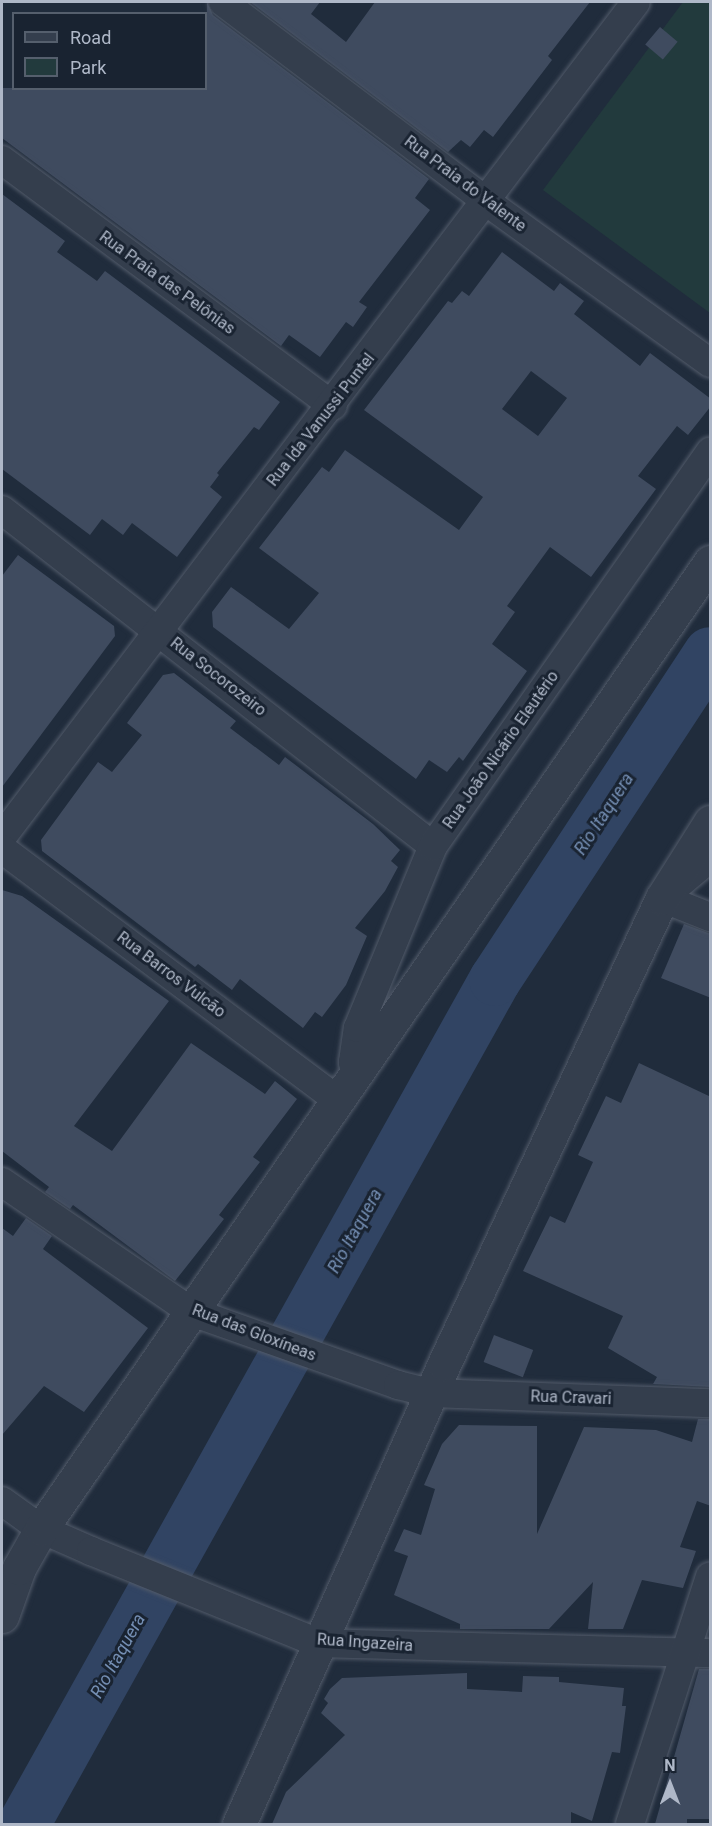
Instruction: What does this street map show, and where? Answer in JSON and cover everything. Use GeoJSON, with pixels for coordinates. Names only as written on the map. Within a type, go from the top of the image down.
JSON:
{"type":"FeatureCollection","features":[{"type":"Feature","properties":{"kind":"street","name":"Rua Praia do Valente"},"geometry":{"type":"LineString","coordinates":[[223,2],[487,202],[711,363]]}},
{"type":"Feature","properties":{"kind":"street","name":"Rua Ida Vanussi Puntel"},"geometry":{"type":"LineString","coordinates":[[2,837],[333,406],[636,2]]}},
{"type":"Feature","properties":{"kind":"street","name":"Rua Praia das Pelônias"},"geometry":{"type":"LineString","coordinates":[[2,160],[333,406]]}},
{"type":"Feature","properties":{"kind":"street","name":"Rua João Nicário Eleutério"},"geometry":{"type":"LineString","coordinates":[[348,1090],[358,1028],[434,846],[711,452]]}},
{"type":"Feature","properties":{"kind":"street","name":"Rua Socorozeiro"},"geometry":{"type":"LineString","coordinates":[[2,510],[434,846]]}},
{"type":"Feature","properties":{"kind":"street"},"geometry":{"type":"LineString","coordinates":[[2,1616],[10,1578],[41,1529],[348,1090],[711,562]]}},
{"type":"Feature","properties":{"kind":"street"},"geometry":{"type":"LineString","coordinates":[[239,1824],[431,1393],[662,897],[711,822]]}},
{"type":"Feature","properties":{"kind":"street","name":"Rua Barros Vulcão"},"geometry":{"type":"LineString","coordinates":[[2,849],[348,1090]]}},
{"type":"Feature","properties":{"kind":"street"},"geometry":{"type":"LineString","coordinates":[[662,897],[711,858]]}},
{"type":"Feature","properties":{"kind":"street"},"geometry":{"type":"LineString","coordinates":[[662,897],[711,917]]}},
{"type":"Feature","properties":{"kind":"street","name":"Rua das Gloxíneas"},"geometry":{"type":"LineString","coordinates":[[2,1182],[192,1312],[398,1385],[431,1393]]}},
{"type":"Feature","properties":{"kind":"street","name":"Rua Cravari"},"geometry":{"type":"LineString","coordinates":[[431,1393],[711,1403]]}},
{"type":"Feature","properties":{"kind":"street","name":"Rua Ingazeira"},"geometry":{"type":"LineString","coordinates":[[2,1502],[41,1529],[257,1620],[319,1643],[699,1653]]}},
{"type":"Feature","properties":{"kind":"street"},"geometry":{"type":"LineString","coordinates":[[630,1824],[699,1653],[711,1577]]}},
{"type":"Feature","properties":{"kind":"green space"},"geometry":{"type":"Polygon","coordinates":[[[683,2],[710,2],[710,313],[543,190],[683,2]]]}},
{"type":"Feature","properties":{"kind":"building"},"geometry":{"type":"Polygon","coordinates":[[[207,2],[213,15],[429,179],[415,198],[430,210],[359,302],[367,307],[353,327],[346,322],[320,357],[289,335],[281,346],[2,138],[2,88],[12,88],[12,90],[207,90],[207,2]]]}},
{"type":"Feature","properties":{"kind":"building"},"geometry":{"type":"Polygon","coordinates":[[[250,2],[320,2],[311,14],[346,42],[375,2],[590,2],[548,56],[552,60],[493,137],[484,130],[470,147],[461,140],[448,152],[250,2]]]}},
{"type":"Feature","properties":{"kind":"building"},"geometry":{"type":"Polygon","coordinates":[[[660,27],[678,42],[663,59],[645,45],[660,27]]]}},
{"type":"Feature","properties":{"kind":"building"},"geometry":{"type":"Polygon","coordinates":[[[2,194],[65,241],[57,252],[97,281],[105,271],[280,402],[259,430],[254,427],[217,473],[219,475],[210,487],[222,497],[177,557],[132,523],[123,535],[102,519],[90,535],[2,469],[2,194]]]}},
{"type":"Feature","properties":{"kind":"building"},"geometry":{"type":"Polygon","coordinates":[[[502,252],[554,291],[560,283],[584,301],[574,314],[640,366],[650,353],[711,399],[711,406],[688,435],[677,426],[638,476],[656,489],[591,577],[550,547],[507,606],[515,612],[492,644],[527,671],[463,761],[459,757],[447,772],[429,760],[416,779],[213,627],[212,612],[231,587],[289,629],[319,593],[259,548],[322,467],[329,472],[345,450],[459,530],[483,497],[364,410],[448,301],[452,303],[462,291],[469,296],[502,252]],[[531,371],[502,409],[538,436],[567,398],[531,371]]]}},
{"type":"Feature","properties":{"kind":"building"},"geometry":{"type":"Polygon","coordinates":[[[18,555],[114,626],[115,636],[2,787],[2,576],[18,555]]]}},
{"type":"Feature","properties":{"kind":"building"},"geometry":{"type":"Polygon","coordinates":[[[174,673],[236,721],[230,728],[279,765],[285,757],[373,824],[400,850],[391,861],[398,867],[385,891],[355,928],[367,936],[346,985],[322,1017],[315,1012],[303,1028],[240,979],[232,990],[198,964],[195,967],[42,851],[41,840],[98,762],[112,772],[142,735],[127,723],[163,675],[174,673]]]}},
{"type":"Feature","properties":{"kind":"building"},"geometry":{"type":"Polygon","coordinates":[[[2,890],[22,896],[169,1001],[74,1126],[112,1151],[191,1043],[265,1094],[275,1081],[297,1099],[253,1157],[260,1162],[219,1215],[224,1219],[175,1281],[73,1205],[70,1209],[45,1192],[49,1187],[2,1151],[2,890]]]}},
{"type":"Feature","properties":{"kind":"building"},"geometry":{"type":"Polygon","coordinates":[[[684,924],[711,934],[711,998],[661,978],[684,924]]]}},
{"type":"Feature","properties":{"kind":"building"},"geometry":{"type":"Polygon","coordinates":[[[639,1063],[711,1097],[711,1387],[653,1384],[657,1377],[608,1348],[623,1316],[523,1271],[550,1216],[565,1223],[593,1162],[578,1155],[606,1096],[621,1103],[639,1063]]]}},
{"type":"Feature","properties":{"kind":"building"},"geometry":{"type":"Polygon","coordinates":[[[26,1218],[52,1236],[43,1249],[148,1328],[84,1412],[44,1386],[2,1435],[2,1228],[13,1236],[26,1218]]]}},
{"type":"Feature","properties":{"kind":"building"},"geometry":{"type":"Polygon","coordinates":[[[494,1335],[533,1350],[523,1377],[484,1362],[494,1335]]]}},
{"type":"Feature","properties":{"kind":"building"},"geometry":{"type":"Polygon","coordinates":[[[698,1419],[711,1419],[711,1506],[697,1501],[680,1547],[696,1551],[683,1588],[642,1580],[623,1629],[588,1629],[593,1582],[549,1629],[460,1629],[460,1624],[394,1595],[408,1556],[394,1551],[404,1529],[421,1535],[435,1489],[424,1485],[442,1444],[459,1425],[537,1426],[537,1534],[584,1427],[656,1430],[692,1442],[698,1419]]]}},
{"type":"Feature","properties":{"kind":"building"},"geometry":{"type":"Polygon","coordinates":[[[699,1669],[711,1669],[711,1819],[687,1819],[687,1824],[655,1824],[699,1669]]]}},
{"type":"Feature","properties":{"kind":"building"},"geometry":{"type":"Polygon","coordinates":[[[467,1673],[467,1689],[522,1692],[523,1676],[559,1677],[559,1682],[624,1688],[622,1706],[626,1706],[620,1753],[612,1752],[592,1821],[571,1812],[571,1824],[272,1824],[286,1792],[345,1735],[321,1713],[328,1703],[324,1699],[330,1689],[342,1678],[467,1673]]]}},
{"type":"Feature","properties":{"kind":"waterway","name":"Rio Itaquera"},"geometry":{"type":"LineString","coordinates":[[24,1824],[495,980],[710,653]]}}]}
